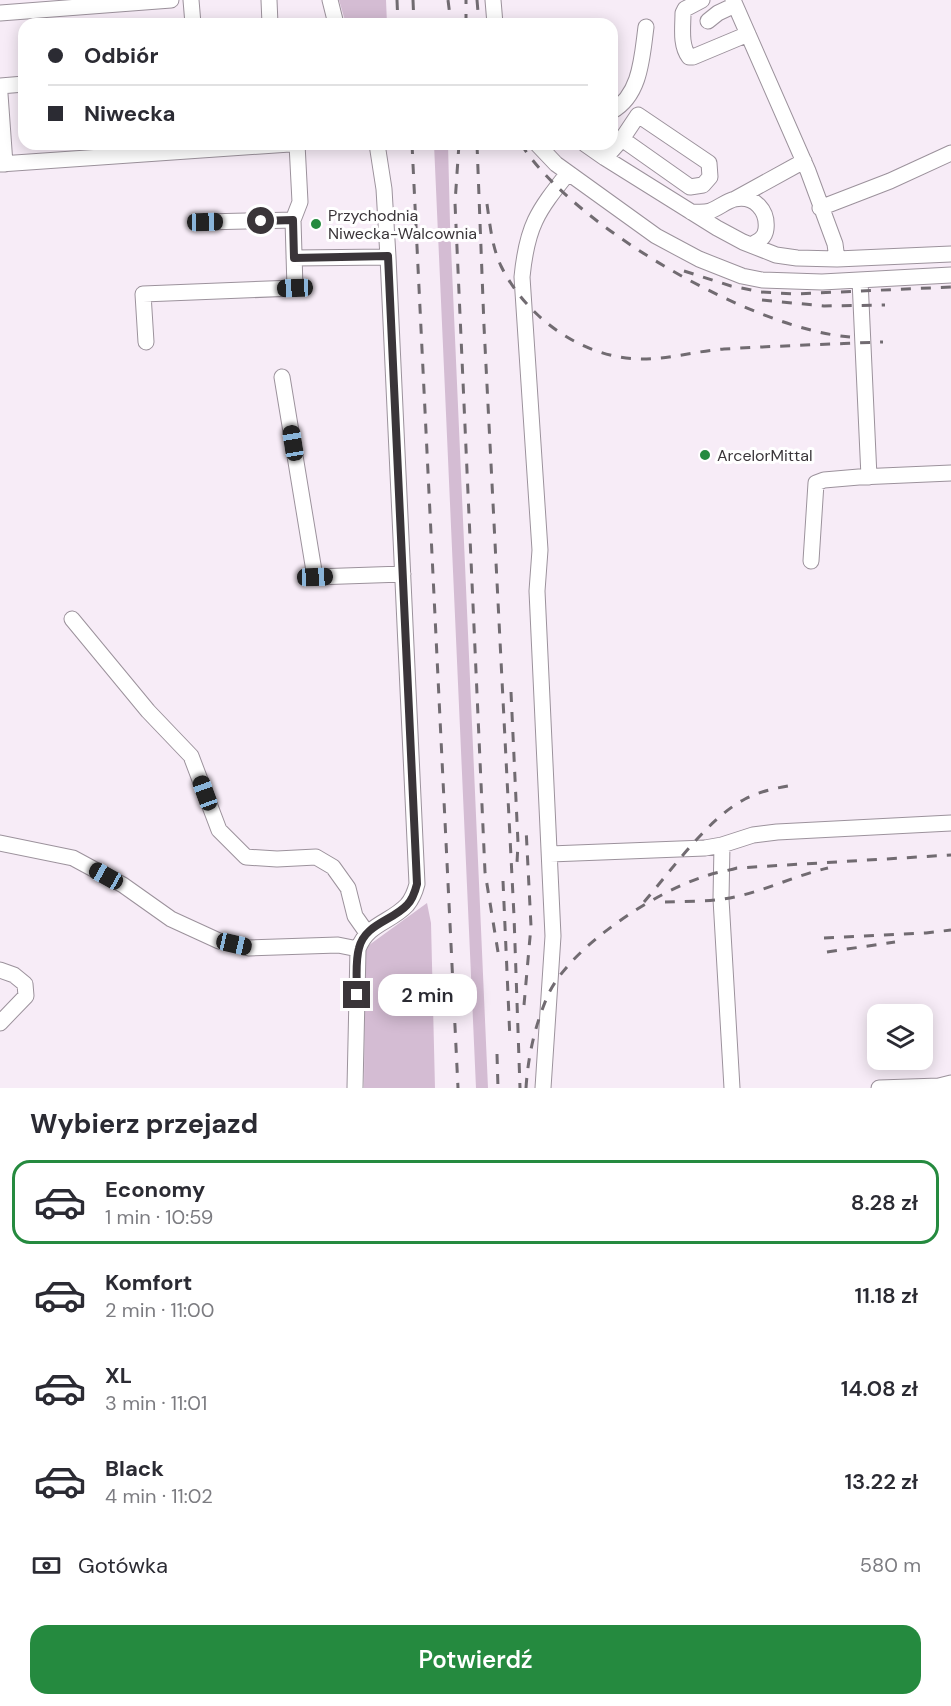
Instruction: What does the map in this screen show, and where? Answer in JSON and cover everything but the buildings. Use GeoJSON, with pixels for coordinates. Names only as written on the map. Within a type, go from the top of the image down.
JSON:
{"type":"FeatureCollection","features":[{"type":"Feature","properties":{"kind":"street"},"geometry":{"type":"LineString","coordinates":[[9,8],[48,4],[171,0]]}},
{"type":"Feature","properties":{"kind":"street"},"geometry":{"type":"LineString","coordinates":[[191,0],[192,18]]}},
{"type":"Feature","properties":{"kind":"street"},"geometry":{"type":"LineString","coordinates":[[269,0],[270,18]]}},
{"type":"Feature","properties":{"kind":"street"},"geometry":{"type":"LineString","coordinates":[[330,0],[334,18]]}},
{"type":"Feature","properties":{"kind":"street"},"geometry":{"type":"LineString","coordinates":[[493,0],[494,18]]}},
{"type":"Feature","properties":{"kind":"street"},"geometry":{"type":"LineString","coordinates":[[702,0],[685,9],[683,13],[683,44],[689,57],[748,34]]}},
{"type":"Feature","properties":{"kind":"street"},"geometry":{"type":"LineString","coordinates":[[708,21],[734,2],[806,166],[835,244],[837,259]]}},
{"type":"Feature","properties":{"kind":"street"},"geometry":{"type":"LineString","coordinates":[[618,107],[623,104],[636,81],[646,27]]}},
{"type":"Feature","properties":{"kind":"street"},"geometry":{"type":"LineString","coordinates":[[0,86],[18,84]]}},
{"type":"Feature","properties":{"kind":"street"},"geometry":{"type":"LineString","coordinates":[[0,94],[2,164],[204,150]]}},
{"type":"Feature","properties":{"kind":"street"},"geometry":{"type":"LineString","coordinates":[[618,143],[638,115],[709,163],[710,177],[703,185],[690,187],[622,139]]}},
{"type":"Feature","properties":{"kind":"street"},"geometry":{"type":"LineString","coordinates":[[146,342],[143,294],[295,288],[293,220],[300,202],[297,150]]}},
{"type":"Feature","properties":{"kind":"street"},"geometry":{"type":"LineString","coordinates":[[355,1088],[358,949],[367,933],[405,907],[413,897],[417,884],[388,256],[384,189],[378,150]]}},
{"type":"Feature","properties":{"kind":"street"},"geometry":{"type":"LineString","coordinates":[[542,150],[556,165],[656,236],[681,251],[720,268],[762,280],[822,282],[951,275]]}},
{"type":"Feature","properties":{"kind":"street"},"geometry":{"type":"LineString","coordinates":[[594,150],[691,212],[751,245],[776,255],[837,259],[951,254]]}},
{"type":"Feature","properties":{"kind":"street"},"geometry":{"type":"LineString","coordinates":[[605,158],[612,150]]}},
{"type":"Feature","properties":{"kind":"street"},"geometry":{"type":"LineString","coordinates":[[820,208],[890,181],[951,153]]}},
{"type":"Feature","properties":{"kind":"street"},"geometry":{"type":"LineString","coordinates":[[691,212],[711,211],[741,199],[806,166]]}},
{"type":"Feature","properties":{"kind":"street"},"geometry":{"type":"LineString","coordinates":[[543,1088],[553,936],[537,591],[540,550],[522,277],[524,252],[531,225],[542,205],[568,173]]}},
{"type":"Feature","properties":{"kind":"street"},"geometry":{"type":"LineString","coordinates":[[741,199],[756,202],[763,209],[766,220],[766,232],[762,240],[751,245]]}},
{"type":"Feature","properties":{"kind":"street"},"geometry":{"type":"LineString","coordinates":[[205,222],[293,220]]}},
{"type":"Feature","properties":{"kind":"street"},"geometry":{"type":"LineString","coordinates":[[294,258],[388,256]]}},
{"type":"Feature","properties":{"kind":"street"},"geometry":{"type":"LineString","coordinates":[[860,280],[869,477]]}},
{"type":"Feature","properties":{"kind":"street"},"geometry":{"type":"LineString","coordinates":[[282,376],[315,577],[403,574]]}},
{"type":"Feature","properties":{"kind":"street"},"geometry":{"type":"LineString","coordinates":[[811,561],[816,483],[824,480],[951,472]]}},
{"type":"Feature","properties":{"kind":"street"},"geometry":{"type":"LineString","coordinates":[[72,619],[148,711],[191,756],[219,830],[246,857],[277,859],[316,857],[333,867],[348,888],[355,916],[367,933]]}},
{"type":"Feature","properties":{"kind":"street"},"geometry":{"type":"LineString","coordinates":[[550,854],[705,848],[753,835],[777,832],[951,823]]}},
{"type":"Feature","properties":{"kind":"street"},"geometry":{"type":"LineString","coordinates":[[0,843],[73,858],[123,885],[171,919],[219,940],[249,948],[338,945],[358,949]]}},
{"type":"Feature","properties":{"kind":"street"},"geometry":{"type":"LineString","coordinates":[[722,845],[721,890],[732,1088]]}},
{"type":"Feature","properties":{"kind":"street"},"geometry":{"type":"LineString","coordinates":[[0,970],[14,975],[25,984],[26,996],[0,1023]]}},
{"type":"Feature","properties":{"kind":"street"},"geometry":{"type":"LineString","coordinates":[[879,1088],[939,1086],[951,1083]]}},
{"type":"Feature","properties":{"kind":"shaded area"},"geometry":{"type":"Polygon","coordinates":[[[339,0],[386,0],[387,18],[344,18],[339,0]]]}},
{"type":"Feature","properties":{"kind":"shaded area"},"geometry":{"type":"Polygon","coordinates":[[[434,150],[448,150],[488,1088],[476,1088],[434,150]]]}},
{"type":"Feature","properties":{"kind":"shaded area"},"geometry":{"type":"Polygon","coordinates":[[[427,903],[431,923],[435,1088],[364,1088],[365,948],[427,903]]]}},
{"type":"Feature","properties":{"kind":"railway"},"geometry":{"type":"LineString","coordinates":[[397,0],[398,18]]}},
{"type":"Feature","properties":{"kind":"railway"},"geometry":{"type":"LineString","coordinates":[[413,0],[414,18]]}},
{"type":"Feature","properties":{"kind":"railway"},"geometry":{"type":"LineString","coordinates":[[448,0],[450,18]]}},
{"type":"Feature","properties":{"kind":"railway"},"geometry":{"type":"LineString","coordinates":[[466,0],[466,18]]}},
{"type":"Feature","properties":{"kind":"railway"},"geometry":{"type":"LineString","coordinates":[[477,0],[478,18]]}},
{"type":"Feature","properties":{"kind":"railway"},"geometry":{"type":"LineString","coordinates":[[412,150],[458,1088]]}},
{"type":"Feature","properties":{"kind":"railway"},"geometry":{"type":"LineString","coordinates":[[459,150],[455,203],[485,872],[498,952]]}},
{"type":"Feature","properties":{"kind":"railway"},"geometry":{"type":"LineString","coordinates":[[477,150],[514,916],[520,1088]]}},
{"type":"Feature","properties":{"kind":"railway"},"geometry":{"type":"LineString","coordinates":[[526,150],[546,176],[581,208],[669,269],[717,294],[765,315],[810,330],[850,337]]}},
{"type":"Feature","properties":{"kind":"railway"},"geometry":{"type":"LineString","coordinates":[[487,204],[495,251],[512,285],[540,317],[576,342],[596,351],[617,357],[649,359],[724,349],[883,342]]}},
{"type":"Feature","properties":{"kind":"railway"},"geometry":{"type":"LineString","coordinates":[[684,271],[731,286],[761,292],[794,294],[951,287]]}},
{"type":"Feature","properties":{"kind":"railway"},"geometry":{"type":"LineString","coordinates":[[762,300],[824,306],[885,305]]}},
{"type":"Feature","properties":{"kind":"railway"},"geometry":{"type":"LineString","coordinates":[[511,692],[517,863]]}},
{"type":"Feature","properties":{"kind":"railway"},"geometry":{"type":"LineString","coordinates":[[644,902],[691,846],[731,808],[757,794],[793,785]]}},
{"type":"Feature","properties":{"kind":"railway"},"geometry":{"type":"LineString","coordinates":[[524,1005],[531,926],[526,828]]}},
{"type":"Feature","properties":{"kind":"railway"},"geometry":{"type":"LineString","coordinates":[[526,1088],[530,1052],[536,1029],[543,1006],[559,977],[594,940],[616,923],[663,894],[686,883],[737,868],[951,855]]}},
{"type":"Feature","properties":{"kind":"railway"},"geometry":{"type":"LineString","coordinates":[[665,902],[730,898],[828,868]]}},
{"type":"Feature","properties":{"kind":"railway"},"geometry":{"type":"LineString","coordinates":[[503,881],[510,1040]]}},
{"type":"Feature","properties":{"kind":"railway"},"geometry":{"type":"LineString","coordinates":[[824,938],[951,930]]}},
{"type":"Feature","properties":{"kind":"railway"},"geometry":{"type":"LineString","coordinates":[[827,952],[895,942]]}},
{"type":"Feature","properties":{"kind":"railway"},"geometry":{"type":"LineString","coordinates":[[497,1054],[498,1088]]}},
{"type":"Feature","properties":{"kind":"place","name":"Przychodnia Niwecka-Walcownia"},"geometry":{"type":"Point","coordinates":[316,224]}},
{"type":"Feature","properties":{"kind":"place","name":"ArcelorMittal"},"geometry":{"type":"Point","coordinates":[705,455]}},
{"type":"Feature","properties":{"kind":"route"},"geometry":{"type":"LineString","coordinates":[[261,221],[293,220],[294,258],[388,256],[418,864],[417,884],[413,897],[405,907],[376,925],[361,941],[358,949],[357,995]]}}]}
